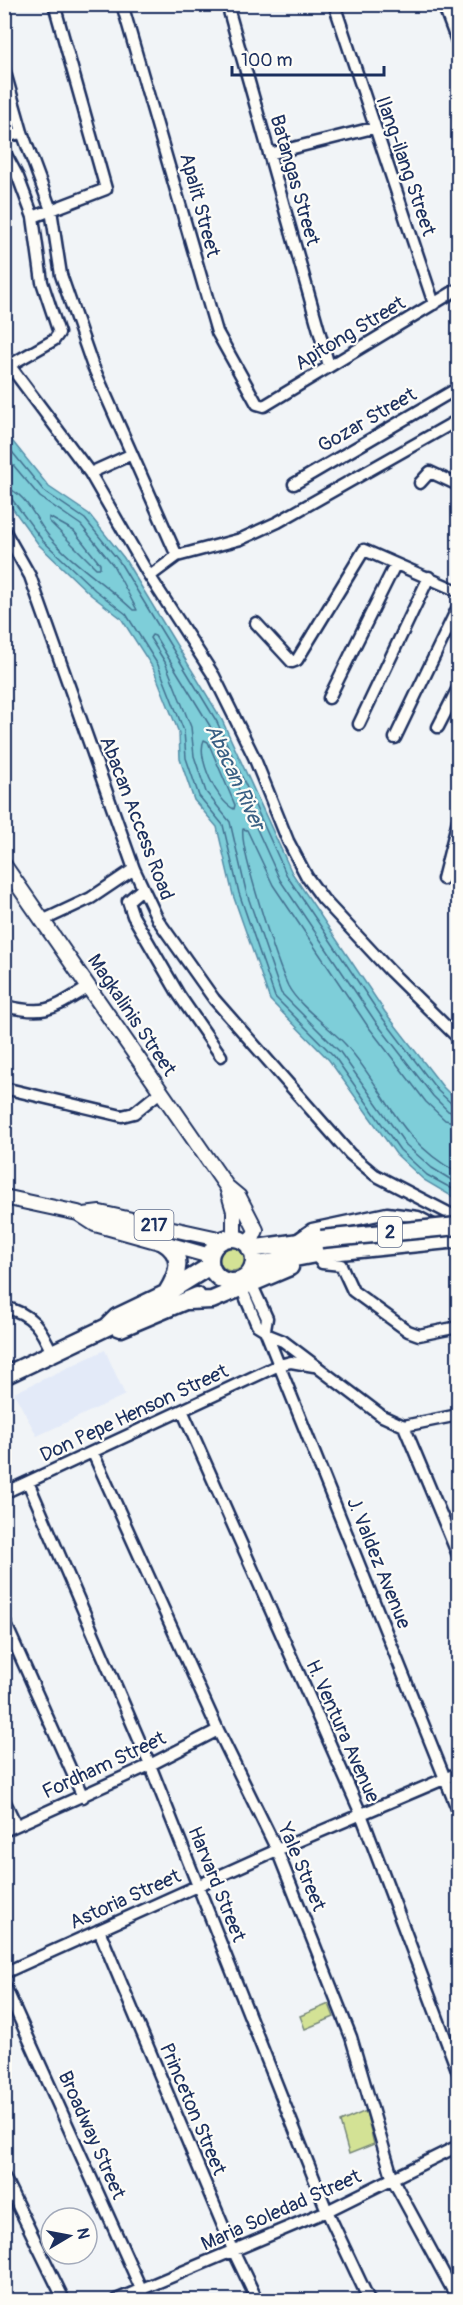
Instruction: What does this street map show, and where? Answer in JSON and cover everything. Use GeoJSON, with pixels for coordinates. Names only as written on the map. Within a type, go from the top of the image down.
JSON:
{"type":"FeatureCollection","features":[{"type":"Feature","properties":{"kind":"highway","name":"2"},"geometry":{"type":"LineString","coordinates":[[4,1376],[112,1324],[117,1317],[165,1294],[210,1261],[214,1247],[239,1244],[310,1249],[454,1232]]}},
{"type":"Feature","properties":{"kind":"highway"},"geometry":{"type":"LineString","coordinates":[[163,1242],[177,1256],[179,1268],[165,1294]]}},
{"type":"Feature","properties":{"kind":"highway"},"geometry":{"type":"LineString","coordinates":[[210,1261],[218,1277],[244,1280],[239,1244]]}},
{"type":"Feature","properties":{"kind":"highway","name":"2"},"geometry":{"type":"LineString","coordinates":[[112,1324],[122,1328],[244,1280],[310,1249]]}},
{"type":"Feature","properties":{"kind":"main road","name":"Magkalinis Street"},"geometry":{"type":"LineString","coordinates":[[4,865],[44,920],[160,1092],[227,1186],[239,1197],[256,1230],[239,1244]]}},
{"type":"Feature","properties":{"kind":"main road","name":"Magkalinis Street"},"geometry":{"type":"LineString","coordinates":[[227,1186],[239,1244]]}},
{"type":"Feature","properties":{"kind":"main road","name":"217"},"geometry":{"type":"LineString","coordinates":[[4,1197],[84,1215],[100,1213],[239,1244]]}},
{"type":"Feature","properties":{"kind":"main road","name":"217"},"geometry":{"type":"LineString","coordinates":[[84,1215],[95,1224],[163,1242],[210,1261]]}},
{"type":"Feature","properties":{"kind":"street"},"geometry":{"type":"LineString","coordinates":[[33,217],[106,189],[54,4]]}},
{"type":"Feature","properties":{"kind":"street","name":"Apalit Street"},"geometry":{"type":"LineString","coordinates":[[122,4],[217,332],[223,347],[260,406]]}},
{"type":"Feature","properties":{"kind":"street","name":"Batangas Street"},"geometry":{"type":"LineString","coordinates":[[227,4],[330,366]]}},
{"type":"Feature","properties":{"kind":"street","name":"Ilang-ilang Street"},"geometry":{"type":"LineString","coordinates":[[334,4],[373,128],[434,304]]}},
{"type":"Feature","properties":{"kind":"street"},"geometry":{"type":"LineString","coordinates":[[443,4],[459,44]]}},
{"type":"Feature","properties":{"kind":"street"},"geometry":{"type":"LineString","coordinates":[[4,69],[22,132],[51,210],[61,275],[92,364],[130,455],[177,556]]}},
{"type":"Feature","properties":{"kind":"street"},"geometry":{"type":"LineString","coordinates":[[269,154],[373,128]]}},
{"type":"Feature","properties":{"kind":"street"},"geometry":{"type":"LineString","coordinates":[[4,138],[22,132]]}},
{"type":"Feature","properties":{"kind":"street"},"geometry":{"type":"LineString","coordinates":[[4,151],[18,177],[33,217],[42,282],[59,333],[54,340],[7,362],[90,473],[150,576],[221,689],[254,757],[288,841],[311,883],[390,971],[459,1038]]}},
{"type":"Feature","properties":{"kind":"street","name":"Apitong Street"},"geometry":{"type":"LineString","coordinates":[[260,406],[459,289]]}},
{"type":"Feature","properties":{"kind":"street","name":"Gozar Street"},"geometry":{"type":"LineString","coordinates":[[294,484],[459,388]]}},
{"type":"Feature","properties":{"kind":"street"},"geometry":{"type":"LineString","coordinates":[[150,576],[177,556],[241,538],[278,522],[459,420]]}},
{"type":"Feature","properties":{"kind":"street"},"geometry":{"type":"LineString","coordinates":[[90,473],[130,455]]}},
{"type":"Feature","properties":{"kind":"street"},"geometry":{"type":"LineString","coordinates":[[420,483],[430,472],[459,485]]}},
{"type":"Feature","properties":{"kind":"street","name":"Abacan Access Road"},"geometry":{"type":"LineString","coordinates":[[4,530],[30,576],[134,869],[158,920],[187,965],[333,1137],[375,1175],[459,1219]]}},
{"type":"Feature","properties":{"kind":"street"},"geometry":{"type":"LineString","coordinates":[[256,623],[268,639],[294,662],[305,649],[362,551],[459,591]]}},
{"type":"Feature","properties":{"kind":"street"},"geometry":{"type":"LineString","coordinates":[[329,698],[395,565]]}},
{"type":"Feature","properties":{"kind":"street"},"geometry":{"type":"LineString","coordinates":[[359,723],[429,577]]}},
{"type":"Feature","properties":{"kind":"street"},"geometry":{"type":"LineString","coordinates":[[394,738],[459,606]]}},
{"type":"Feature","properties":{"kind":"street"},"geometry":{"type":"LineString","coordinates":[[438,727],[459,688]]}},
{"type":"Feature","properties":{"kind":"street"},"geometry":{"type":"LineString","coordinates":[[443,879],[459,820]]}},
{"type":"Feature","properties":{"kind":"street"},"geometry":{"type":"LineString","coordinates":[[44,920],[91,898],[134,869]]}},
{"type":"Feature","properties":{"kind":"street"},"geometry":{"type":"LineString","coordinates":[[143,888],[129,901],[133,915],[179,995],[221,1056]]}},
{"type":"Feature","properties":{"kind":"street"},"geometry":{"type":"LineString","coordinates":[[4,1006],[28,1012],[50,1010],[89,987]]}},
{"type":"Feature","properties":{"kind":"street"},"geometry":{"type":"LineString","coordinates":[[4,1088],[122,1116],[134,1113],[160,1092]]}},
{"type":"Feature","properties":{"kind":"street"},"geometry":{"type":"LineString","coordinates":[[459,1234],[418,1217],[387,1213],[312,1229],[310,1249],[322,1263],[341,1265],[353,1291],[408,1331],[419,1335],[459,1327]]}},
{"type":"Feature","properties":{"kind":"street"},"geometry":{"type":"LineString","coordinates":[[454,1232],[453,1228],[459,1219]]}},
{"type":"Feature","properties":{"kind":"street","name":"J. Valdez Avenue"},"geometry":{"type":"LineString","coordinates":[[244,1280],[257,1325],[267,1332],[459,1811]]}},
{"type":"Feature","properties":{"kind":"street"},"geometry":{"type":"LineString","coordinates":[[4,1307],[17,1311],[42,1329],[52,1353]]}},
{"type":"Feature","properties":{"kind":"street"},"geometry":{"type":"LineString","coordinates":[[267,1332],[283,1341],[381,1416],[404,1426],[459,1415]]}},
{"type":"Feature","properties":{"kind":"street"},"geometry":{"type":"LineString","coordinates":[[279,1365],[291,1362],[314,1366]]}},
{"type":"Feature","properties":{"kind":"street","name":"Don Pepe Henson Street"},"geometry":{"type":"LineString","coordinates":[[4,1493],[279,1365]]}},
{"type":"Feature","properties":{"kind":"street","name":"H. Ventura Avenue"},"geometry":{"type":"LineString","coordinates":[[182,1410],[361,1814],[459,2072]]}},
{"type":"Feature","properties":{"kind":"street"},"geometry":{"type":"LineString","coordinates":[[404,1426],[459,1555]]}},
{"type":"Feature","properties":{"kind":"street","name":"Yale Street"},"geometry":{"type":"LineString","coordinates":[[93,1453],[218,1730],[277,1850],[351,2037],[393,2180],[459,2300]]}},
{"type":"Feature","properties":{"kind":"street","name":"Harvard Street"},"geometry":{"type":"LineString","coordinates":[[28,1482],[150,1765],[327,2211],[369,2301]]}},
{"type":"Feature","properties":{"kind":"street"},"geometry":{"type":"LineString","coordinates":[[4,1620],[83,1797]]}},
{"type":"Feature","properties":{"kind":"street","name":"Fordham Street"},"geometry":{"type":"LineString","coordinates":[[4,1831],[83,1797],[218,1730]]}},
{"type":"Feature","properties":{"kind":"street","name":"Astoria Street"},"geometry":{"type":"LineString","coordinates":[[4,1973],[277,1850],[459,1773]]}},
{"type":"Feature","properties":{"kind":"street"},"geometry":{"type":"LineString","coordinates":[[4,1800],[16,1826]]}},
{"type":"Feature","properties":{"kind":"street","name":"Princeton Street"},"geometry":{"type":"LineString","coordinates":[[99,1930],[234,2252],[257,2301]]}},
{"type":"Feature","properties":{"kind":"street","name":"Broadway Street"},"geometry":{"type":"LineString","coordinates":[[4,1984],[146,2301]]}},
{"type":"Feature","properties":{"kind":"street","name":"Maria Soledad Street"},"geometry":{"type":"LineString","coordinates":[[116,2301],[327,2211],[459,2146]]}},
{"type":"Feature","properties":{"kind":"street"},"geometry":{"type":"LineString","coordinates":[[4,2176],[64,2301]]}},
{"type":"Feature","properties":{"kind":"shaded area"},"geometry":{"type":"Polygon","coordinates":[[[105,1350],[125,1395],[37,1436],[14,1393],[105,1350]]]}},
{"type":"Feature","properties":{"kind":"green space"},"geometry":{"type":"Polygon","coordinates":[[[232,1245],[241,1249],[245,1258],[241,1267],[232,1271],[223,1267],[219,1258],[223,1249],[232,1245]]]}},
{"type":"Feature","properties":{"kind":"green space"},"geometry":{"type":"Polygon","coordinates":[[[329,2004],[334,2017],[305,2029],[300,2016],[329,2004]]]}},
{"type":"Feature","properties":{"kind":"green space"},"geometry":{"type":"Polygon","coordinates":[[[366,2111],[374,2144],[349,2154],[340,2122],[366,2111]]]}},
{"type":"Feature","properties":{"kind":"water","name":"Abacan River"},"geometry":{"type":"Polygon","coordinates":[[[5,432],[49,487],[89,514],[124,558],[222,720],[292,873],[385,1012],[443,1087],[458,1102],[458,1200],[424,1180],[396,1154],[329,1060],[270,1000],[233,895],[217,827],[194,800],[180,759],[179,733],[153,668],[121,618],[91,595],[39,545],[5,498],[5,432]]]}}]}
